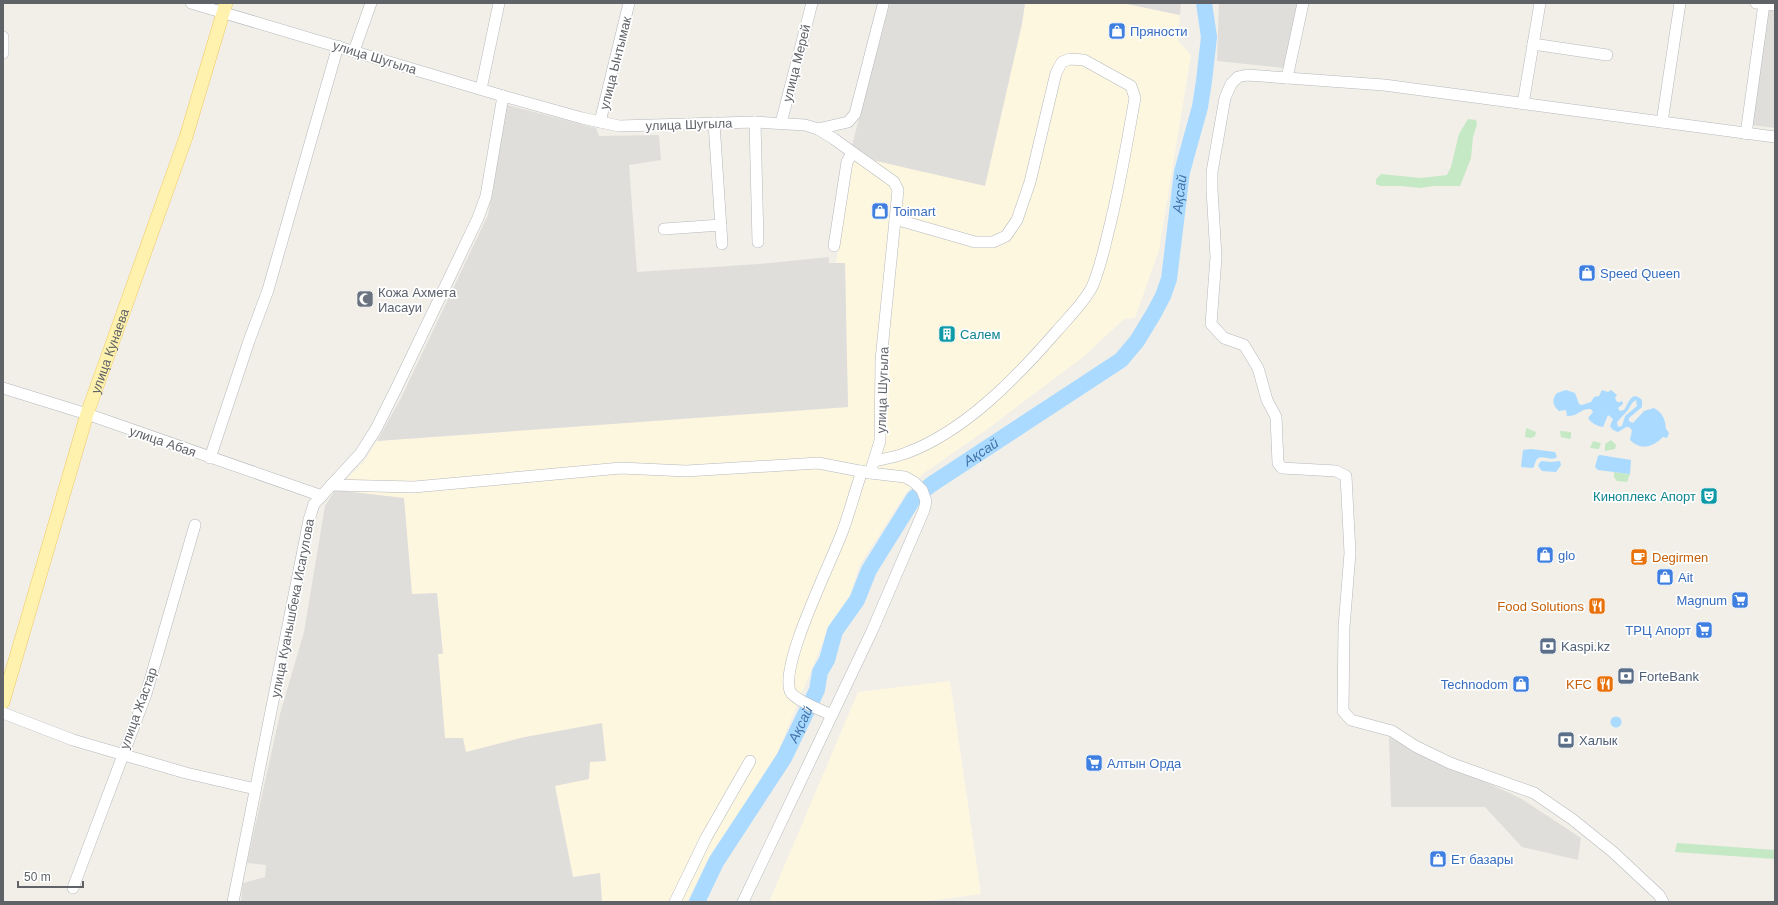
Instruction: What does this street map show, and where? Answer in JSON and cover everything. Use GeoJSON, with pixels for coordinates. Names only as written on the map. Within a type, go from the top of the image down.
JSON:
{"type":"FeatureCollection","features":[{"type":"Feature","properties":{"kind":"main road","name":"улица Кунаева"},"geometry":{"type":"LineString","coordinates":[[3,702],[88,414],[186,137],[225,8]]}},
{"type":"Feature","properties":{"kind":"street","name":"улица Шугыла"},"geometry":{"type":"LineString","coordinates":[[190,3],[225,8],[338,46],[481,88],[503,96],[619,126],[754,122],[805,125],[818,129],[894,182],[898,190],[881,360],[880,441],[874,461],[866,472],[802,626],[793,655],[789,682],[790,691],[796,698],[832,715]]}},
{"type":"Feature","properties":{"kind":"street"},"geometry":{"type":"LineString","coordinates":[[354,51],[371,3]]}},
{"type":"Feature","properties":{"kind":"street"},"geometry":{"type":"LineString","coordinates":[[481,88],[499,3]]}},
{"type":"Feature","properties":{"kind":"street","name":"улица Ынтымак"},"geometry":{"type":"LineString","coordinates":[[600,122],[629,3]]}},
{"type":"Feature","properties":{"kind":"street","name":"улица Мерей"},"geometry":{"type":"LineString","coordinates":[[781,124],[812,3]]}},
{"type":"Feature","properties":{"kind":"street"},"geometry":{"type":"LineString","coordinates":[[1288,78],[1303,3]]}},
{"type":"Feature","properties":{"kind":"street"},"geometry":{"type":"LineString","coordinates":[[1523,104],[1540,3]]}},
{"type":"Feature","properties":{"kind":"street"},"geometry":{"type":"LineString","coordinates":[[1662,122],[1680,3]]}},
{"type":"Feature","properties":{"kind":"street"},"geometry":{"type":"LineString","coordinates":[[1746,134],[1765,4]]}},
{"type":"Feature","properties":{"kind":"street"},"geometry":{"type":"LineString","coordinates":[[818,129],[848,122],[855,114],[883,5]]}},
{"type":"Feature","properties":{"kind":"street"},"geometry":{"type":"LineString","coordinates":[[3,37],[3,53]]}},
{"type":"Feature","properties":{"kind":"street"},"geometry":{"type":"LineString","coordinates":[[1533,44],[1607,55]]}},
{"type":"Feature","properties":{"kind":"street"},"geometry":{"type":"LineString","coordinates":[[210,458],[249,341],[268,290],[338,46]]}},
{"type":"Feature","properties":{"kind":"street"},"geometry":{"type":"LineString","coordinates":[[874,461],[906,454],[932,441],[966,419],[996,394],[1040,349],[1085,298],[1092,287],[1100,264],[1121,183],[1135,98],[1131,86],[1084,60],[1070,59],[1062,62],[1056,73],[1030,182],[1017,220],[1006,236],[993,242],[975,242],[895,219]]}},
{"type":"Feature","properties":{"kind":"street"},"geometry":{"type":"LineString","coordinates":[[1663,902],[1659,895],[1613,852],[1572,819],[1534,793],[1450,763],[1415,746],[1392,731],[1350,720],[1344,711],[1344,627],[1350,553],[1346,476],[1336,471],[1282,468],[1278,462],[1276,418],[1267,400],[1258,368],[1244,344],[1224,338],[1211,324],[1216,256],[1212,172],[1225,98],[1231,84],[1238,77],[1246,75],[1384,85],[1775,137]]}},
{"type":"Feature","properties":{"kind":"street","name":"улица Куанышбека Исагулова"},"geometry":{"type":"LineString","coordinates":[[233,902],[308,520],[314,504],[360,454],[376,429],[478,218],[486,196],[503,96]]}},
{"type":"Feature","properties":{"kind":"street"},"geometry":{"type":"LineString","coordinates":[[754,122],[758,242]]}},
{"type":"Feature","properties":{"kind":"street"},"geometry":{"type":"LineString","coordinates":[[714,123],[722,244]]}},
{"type":"Feature","properties":{"kind":"street"},"geometry":{"type":"LineString","coordinates":[[834,246],[847,162],[852,153]]}},
{"type":"Feature","properties":{"kind":"street"},"geometry":{"type":"LineString","coordinates":[[664,229],[721,225]]}},
{"type":"Feature","properties":{"kind":"street","name":"улица Абая"},"geometry":{"type":"LineString","coordinates":[[3,388],[88,414],[322,496]]}},
{"type":"Feature","properties":{"kind":"street"},"geometry":{"type":"LineString","coordinates":[[331,485],[414,487],[621,468],[686,471],[757,468],[818,463],[866,472],[905,477],[914,482],[922,490],[926,501],[924,510],[872,631],[743,902]]}},
{"type":"Feature","properties":{"kind":"street","name":"улица Жастар"},"geometry":{"type":"LineString","coordinates":[[73,888],[122,754],[146,694],[195,525]]}},
{"type":"Feature","properties":{"kind":"street"},"geometry":{"type":"LineString","coordinates":[[3,713],[74,740],[186,773],[255,789]]}},
{"type":"Feature","properties":{"kind":"street"},"geometry":{"type":"LineString","coordinates":[[675,902],[706,838],[750,761]]}},
{"type":"Feature","properties":{"kind":"shaded area"},"geometry":{"type":"Polygon","coordinates":[[[890,3],[1025,3],[1022,24],[985,186],[876,161],[852,145],[890,3]]]}},
{"type":"Feature","properties":{"kind":"shaded area"},"geometry":{"type":"Polygon","coordinates":[[[1025,3],[1122,3],[1180,15],[1178,41],[1191,55],[1159,250],[1135,318],[1124,319],[1083,357],[989,428],[924,473],[906,493],[859,566],[848,602],[829,627],[774,761],[711,853],[687,902],[602,902],[600,873],[573,877],[555,785],[589,779],[525,737],[466,752],[445,738],[438,654],[443,653],[437,593],[412,595],[404,498],[335,490],[363,463],[377,441],[848,407],[845,263],[836,263],[852,164],[862,152],[876,161],[1022,24],[1025,3]]]}},
{"type":"Feature","properties":{"kind":"shaded area"},"geometry":{"type":"Polygon","coordinates":[[[1122,3],[1181,3],[1180,15],[1122,3]]]}},
{"type":"Feature","properties":{"kind":"shaded area"},"geometry":{"type":"Polygon","coordinates":[[[1219,3],[1298,3],[1284,68],[1217,61],[1219,3]]]}},
{"type":"Feature","properties":{"kind":"shaded area"},"geometry":{"type":"Polygon","coordinates":[[[1769,9],[1775,10],[1775,128],[1751,125],[1769,9]]]}},
{"type":"Feature","properties":{"kind":"shaded area"},"geometry":{"type":"Polygon","coordinates":[[[507,105],[596,128],[599,136],[659,135],[661,160],[629,165],[637,272],[759,264],[829,257],[829,263],[845,263],[848,407],[377,441],[401,398],[488,215],[507,105]]]}},
{"type":"Feature","properties":{"kind":"shaded area"},"geometry":{"type":"Polygon","coordinates":[[[335,490],[404,498],[412,594],[437,593],[443,654],[438,654],[445,738],[463,738],[466,752],[525,737],[602,723],[606,761],[590,762],[589,779],[555,786],[573,877],[600,873],[602,902],[241,902],[243,883],[265,877],[266,865],[247,863],[280,714],[304,632],[325,506],[335,490]]]}},
{"type":"Feature","properties":{"kind":"shaded area"},"geometry":{"type":"Polygon","coordinates":[[[950,681],[981,894],[920,902],[769,902],[858,692],[950,681]]]}},
{"type":"Feature","properties":{"kind":"shaded area"},"geometry":{"type":"Polygon","coordinates":[[[1389,737],[1520,798],[1581,838],[1578,860],[1522,847],[1485,807],[1391,807],[1389,737]]]}},
{"type":"Feature","properties":{"kind":"green space"},"geometry":{"type":"Polygon","coordinates":[[[1468,119],[1476,120],[1477,124],[1473,137],[1471,158],[1460,186],[1433,186],[1420,188],[1380,186],[1376,184],[1376,179],[1381,174],[1421,178],[1447,175],[1451,167],[1459,134],[1468,119]]]}},
{"type":"Feature","properties":{"kind":"green space"},"geometry":{"type":"Polygon","coordinates":[[[1526,428],[1536,432],[1535,436],[1531,438],[1525,437],[1526,428]]]}},
{"type":"Feature","properties":{"kind":"green space"},"geometry":{"type":"Polygon","coordinates":[[[1560,431],[1571,432],[1571,438],[1561,437],[1560,431]]]}},
{"type":"Feature","properties":{"kind":"green space"},"geometry":{"type":"Polygon","coordinates":[[[1611,440],[1616,445],[1615,449],[1605,451],[1605,444],[1611,440]]]}},
{"type":"Feature","properties":{"kind":"green space"},"geometry":{"type":"Polygon","coordinates":[[[1593,441],[1601,443],[1599,449],[1590,448],[1593,441]]]}},
{"type":"Feature","properties":{"kind":"green space"},"geometry":{"type":"Polygon","coordinates":[[[1614,472],[1630,474],[1627,482],[1617,481],[1614,477],[1614,472]]]}},
{"type":"Feature","properties":{"kind":"green space"},"geometry":{"type":"Polygon","coordinates":[[[1677,843],[1775,850],[1775,859],[1675,852],[1677,843]]]}},
{"type":"Feature","properties":{"kind":"water"},"geometry":{"type":"Polygon","coordinates":[[[1566,390],[1575,393],[1579,404],[1582,405],[1591,402],[1594,397],[1599,396],[1602,390],[1608,392],[1611,390],[1617,395],[1615,398],[1617,402],[1621,402],[1622,400],[1623,404],[1618,408],[1620,411],[1624,410],[1631,398],[1636,396],[1639,397],[1642,400],[1642,407],[1629,418],[1629,421],[1633,423],[1644,411],[1654,408],[1660,412],[1663,417],[1666,429],[1669,433],[1667,438],[1663,437],[1651,445],[1643,447],[1638,446],[1630,440],[1632,430],[1629,427],[1626,427],[1618,432],[1613,430],[1610,426],[1613,419],[1608,415],[1603,427],[1594,424],[1588,418],[1593,412],[1591,409],[1584,410],[1570,416],[1567,416],[1566,410],[1559,411],[1555,407],[1554,403],[1554,398],[1557,393],[1566,390]],[[1636,400],[1617,422],[1618,427],[1622,426],[1625,416],[1637,406],[1636,400]]]}},
{"type":"Feature","properties":{"kind":"water"},"geometry":{"type":"Polygon","coordinates":[[[1531,449],[1555,452],[1557,457],[1552,459],[1542,457],[1539,458],[1536,460],[1533,468],[1521,467],[1523,450],[1531,449]]]}},
{"type":"Feature","properties":{"kind":"water"},"geometry":{"type":"Polygon","coordinates":[[[1600,455],[1631,460],[1630,474],[1598,470],[1595,467],[1598,456],[1600,455]]]}},
{"type":"Feature","properties":{"kind":"water"},"geometry":{"type":"Polygon","coordinates":[[[1542,461],[1560,461],[1561,465],[1556,472],[1542,471],[1538,466],[1542,461]]]}},
{"type":"Feature","properties":{"kind":"water"},"geometry":{"type":"Polygon","coordinates":[[[1614,717],[1618,717],[1620,718],[1620,726],[1614,727],[1611,724],[1611,720],[1614,717]]]}},
{"type":"Feature","properties":{"kind":"waterway","name":"Ақсай"},"geometry":{"type":"LineString","coordinates":[[697,902],[716,862],[784,758],[817,690],[820,672],[827,660],[835,631],[857,600],[869,570],[914,498],[932,484],[1121,360],[1137,341],[1154,313],[1163,296],[1169,279],[1182,172],[1200,107],[1209,37],[1204,3]]}},
{"type":"Feature","properties":{"kind":"place","name":"Пряности"},"geometry":{"type":"Point","coordinates":[1117,31]}},
{"type":"Feature","properties":{"kind":"place","name":"Toimart"},"geometry":{"type":"Point","coordinates":[880,211]}},
{"type":"Feature","properties":{"kind":"place","name":"Speed Queen"},"geometry":{"type":"Point","coordinates":[1587,273]}},
{"type":"Feature","properties":{"kind":"place","name":"Кожа Ахмета Иасауи"},"geometry":{"type":"Point","coordinates":[365,299]}},
{"type":"Feature","properties":{"kind":"place","name":"Салем"},"geometry":{"type":"Point","coordinates":[947,334]}},
{"type":"Feature","properties":{"kind":"place","name":"Киноплекс Апорт"},"geometry":{"type":"Point","coordinates":[1709,496]}},
{"type":"Feature","properties":{"kind":"place","name":"glo"},"geometry":{"type":"Point","coordinates":[1545,555]}},
{"type":"Feature","properties":{"kind":"place","name":"Degirmen"},"geometry":{"type":"Point","coordinates":[1639,557]}},
{"type":"Feature","properties":{"kind":"place","name":"Ait"},"geometry":{"type":"Point","coordinates":[1665,577]}},
{"type":"Feature","properties":{"kind":"place","name":"Magnum"},"geometry":{"type":"Point","coordinates":[1740,600]}},
{"type":"Feature","properties":{"kind":"place","name":"Food Solutions"},"geometry":{"type":"Point","coordinates":[1597,606]}},
{"type":"Feature","properties":{"kind":"place","name":"ТРЦ Апорт"},"geometry":{"type":"Point","coordinates":[1704,630]}},
{"type":"Feature","properties":{"kind":"place","name":"Kaspi.kz"},"geometry":{"type":"Point","coordinates":[1548,646]}},
{"type":"Feature","properties":{"kind":"place","name":"ForteBank"},"geometry":{"type":"Point","coordinates":[1626,676]}},
{"type":"Feature","properties":{"kind":"place","name":"Technodom"},"geometry":{"type":"Point","coordinates":[1521,684]}},
{"type":"Feature","properties":{"kind":"place","name":"KFC"},"geometry":{"type":"Point","coordinates":[1605,684]}},
{"type":"Feature","properties":{"kind":"place","name":"Халык"},"geometry":{"type":"Point","coordinates":[1566,740]}},
{"type":"Feature","properties":{"kind":"place","name":"Алтын Орда"},"geometry":{"type":"Point","coordinates":[1094,763]}},
{"type":"Feature","properties":{"kind":"place","name":"Ет базары"},"geometry":{"type":"Point","coordinates":[1438,859]}}]}
